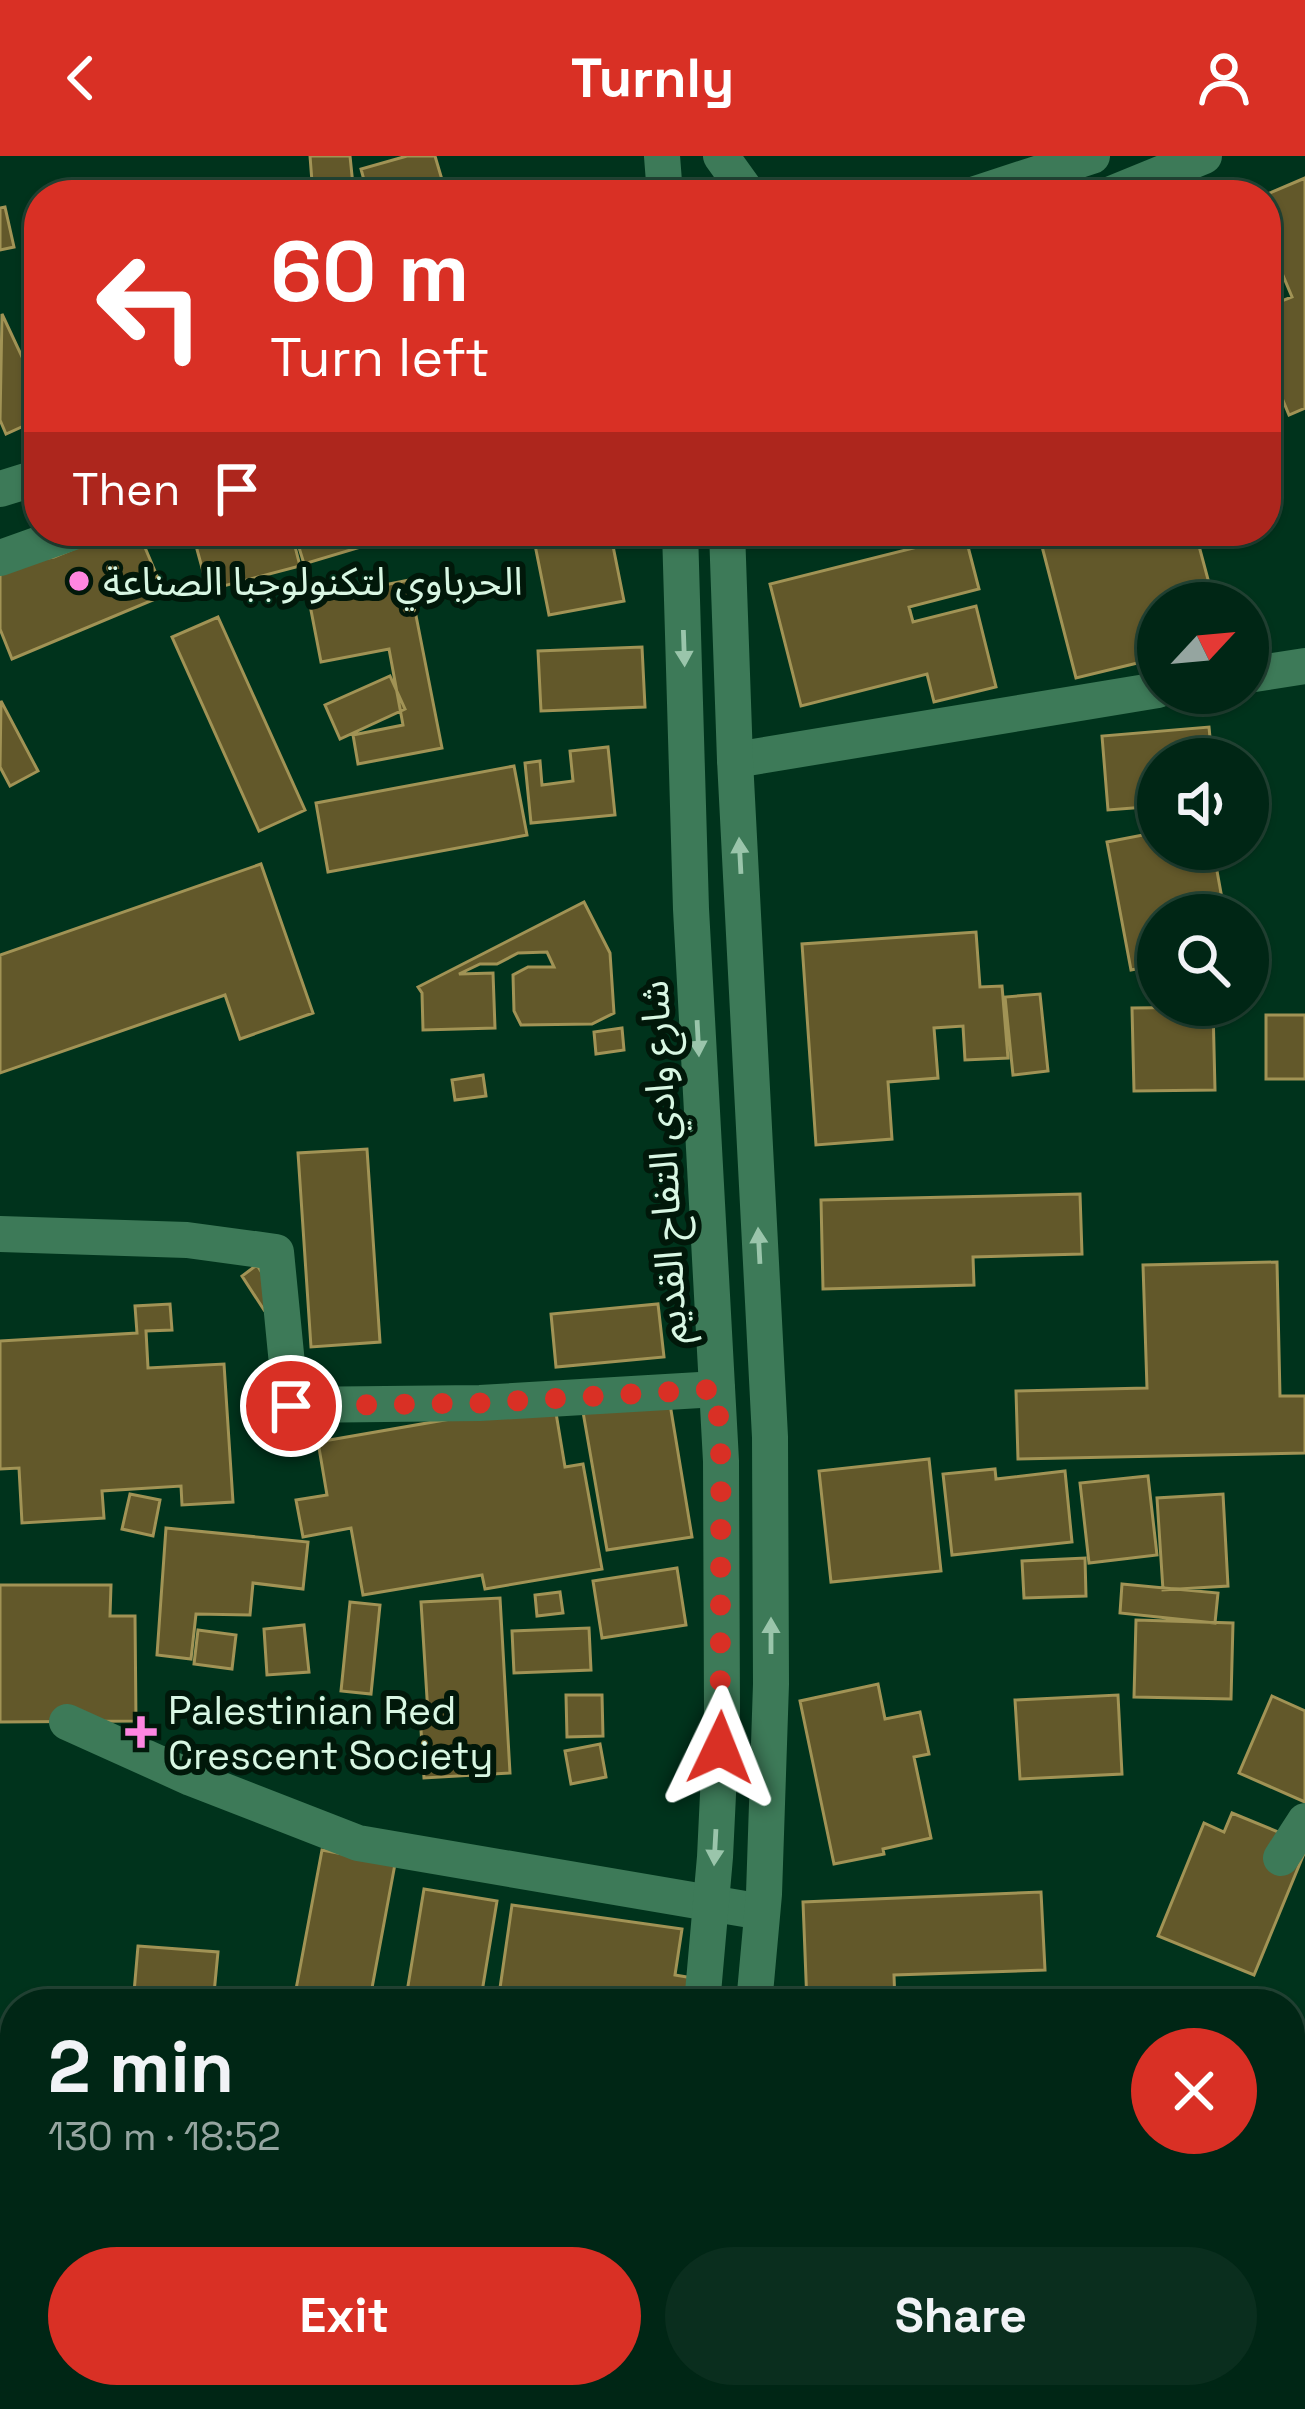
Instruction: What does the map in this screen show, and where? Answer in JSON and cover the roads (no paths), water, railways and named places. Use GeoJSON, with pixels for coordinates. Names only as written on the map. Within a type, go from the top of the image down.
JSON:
{"type":"FeatureCollection","features":[{"type":"Feature","properties":{"kind":"street"},"geometry":{"type":"LineString","coordinates":[[1018,180],[1092,156]]}},
{"type":"Feature","properties":{"kind":"street"},"geometry":{"type":"LineString","coordinates":[[1145,180],[1204,156]]}},
{"type":"Feature","properties":{"kind":"street"},"geometry":{"type":"LineString","coordinates":[[0,557],[32,546]]}},
{"type":"Feature","properties":{"kind":"street","name":"شارع وادي التفاح القديم"},"geometry":{"type":"LineString","coordinates":[[680,546],[691,909],[721,1461],[722,1712],[703,1989]]}},
{"type":"Feature","properties":{"kind":"street"},"geometry":{"type":"LineString","coordinates":[[728,546],[770,1437],[771,1684],[755,1989]]}},
{"type":"Feature","properties":{"kind":"street"},"geometry":{"type":"LineString","coordinates":[[1269,672],[1305,666]]}},
{"type":"Feature","properties":{"kind":"street"},"geometry":{"type":"LineString","coordinates":[[735,760],[1137,693]]}},
{"type":"Feature","properties":{"kind":"street"},"geometry":{"type":"LineString","coordinates":[[0,1234],[188,1240],[276,1252],[291,1406],[480,1403],[717,1389]]}},
{"type":"Feature","properties":{"kind":"street"},"geometry":{"type":"LineString","coordinates":[[67,1722],[191,1778],[358,1843],[762,1912]]}},
{"type":"Feature","properties":{"kind":"street"},"geometry":{"type":"LineString","coordinates":[[1281,1858],[1305,1821]]}},
{"type":"Feature","properties":{"kind":"place","name":"الحرباوي لتكنولوجبا الصناعة"},"geometry":{"type":"Point","coordinates":[79,581]}},
{"type":"Feature","properties":{"kind":"place","name":"Palestinian Red Crescent Society"},"geometry":{"type":"Point","coordinates":[141,1732]}}]}
